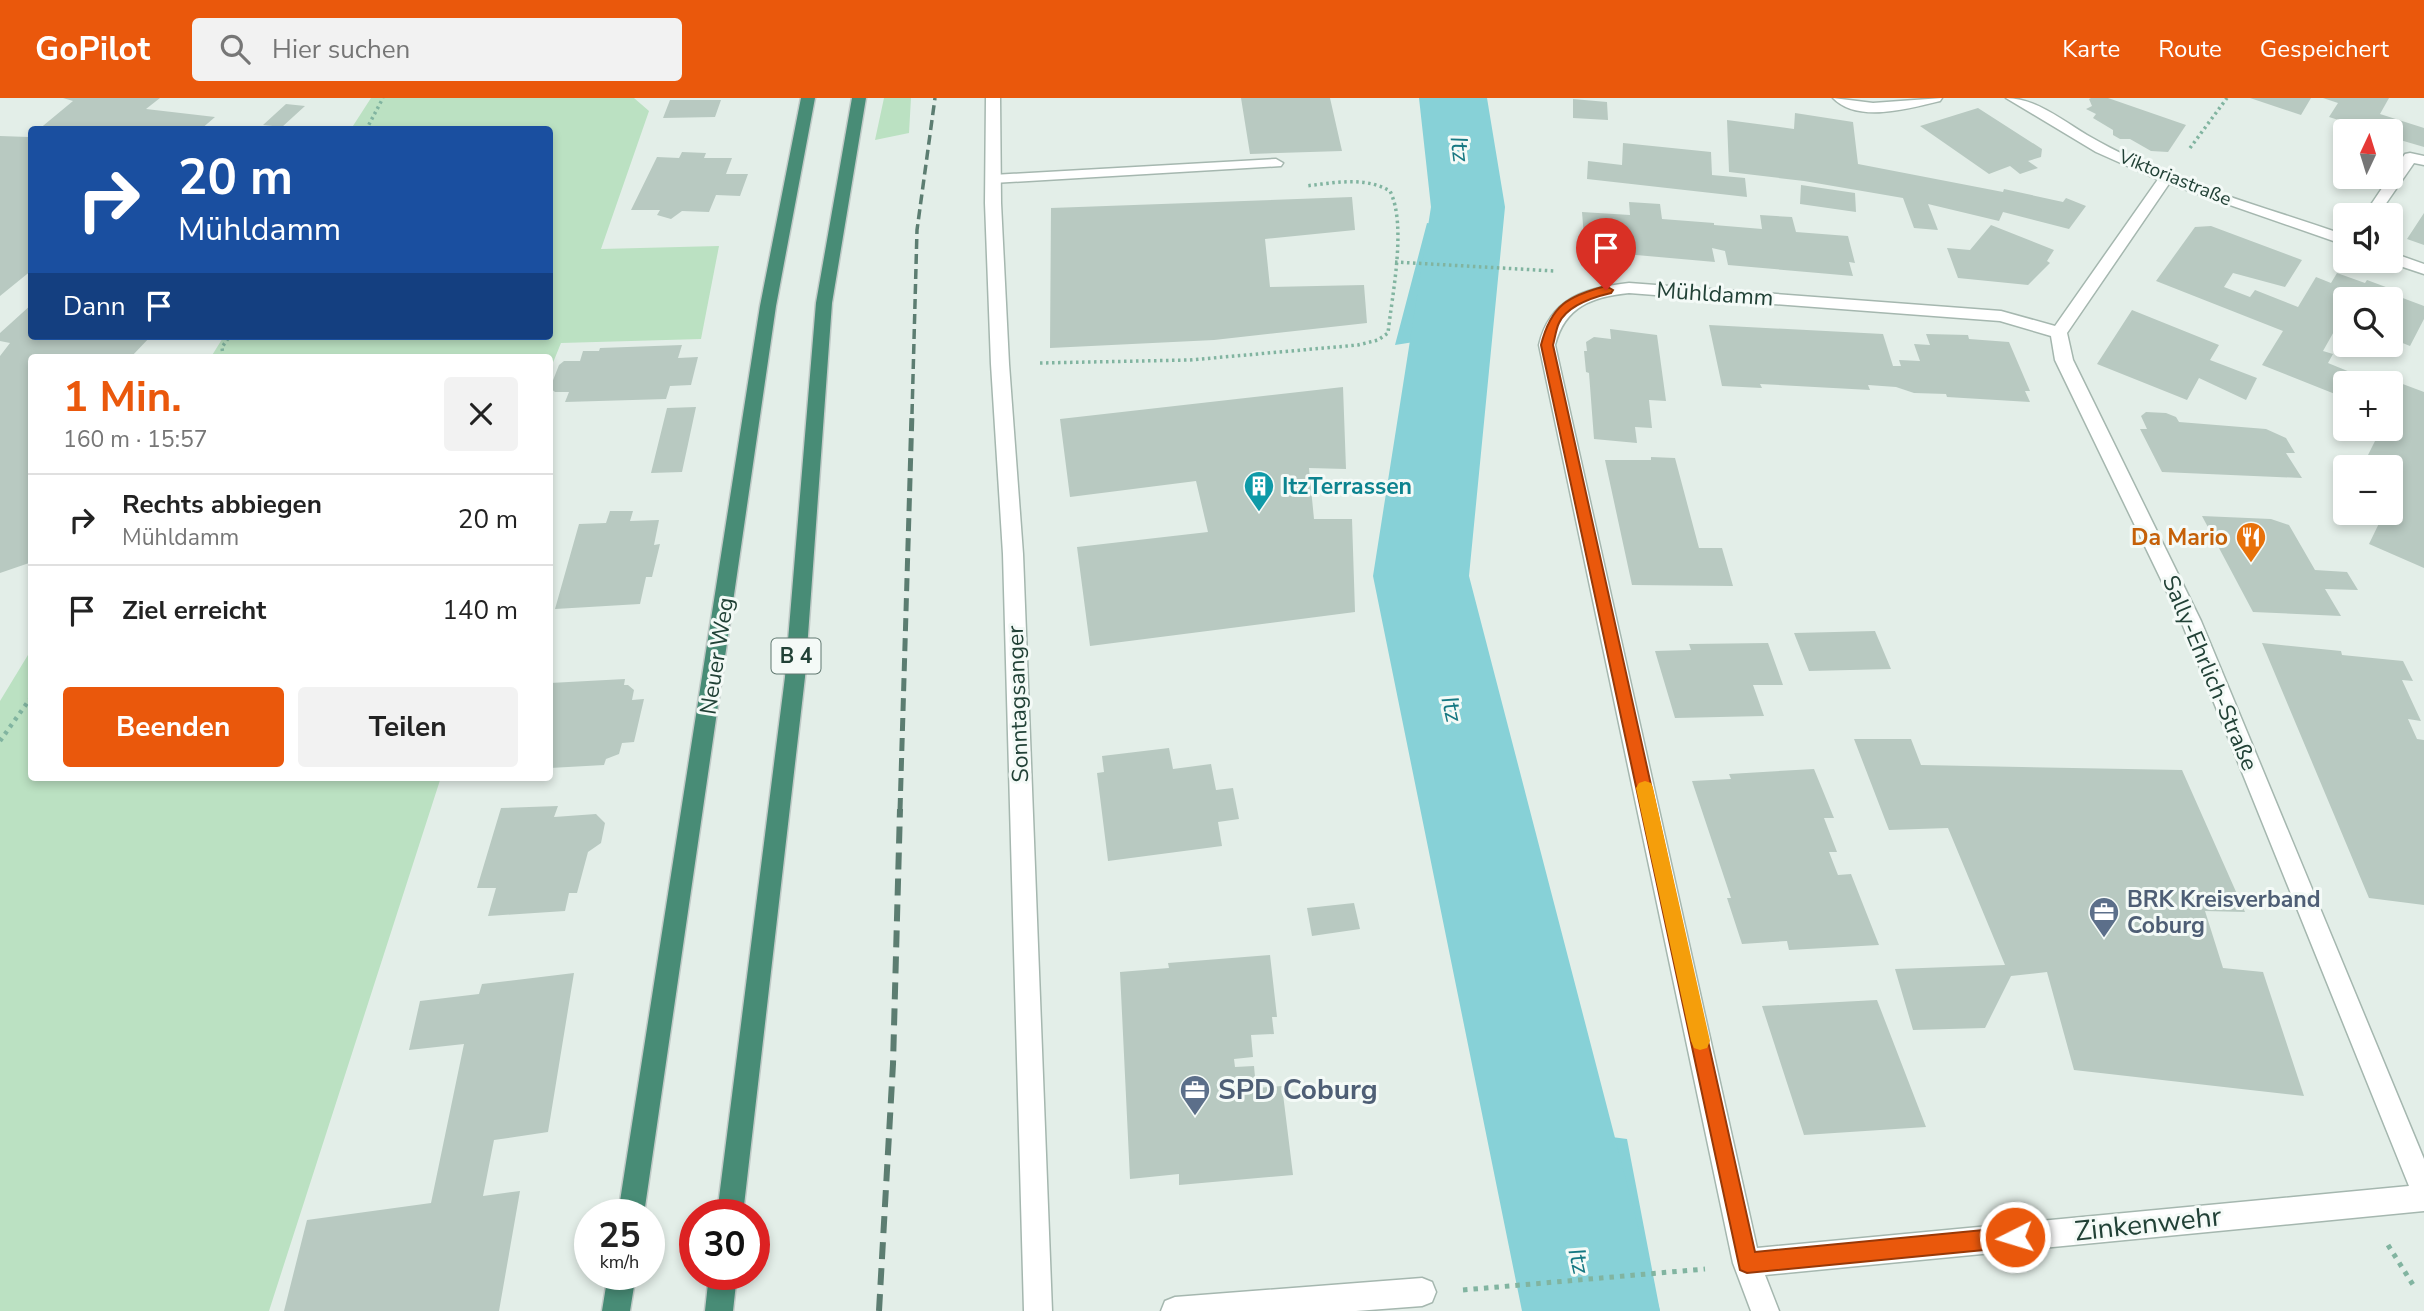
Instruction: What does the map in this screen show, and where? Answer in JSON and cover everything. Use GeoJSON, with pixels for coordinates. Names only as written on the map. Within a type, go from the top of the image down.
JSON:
{"type":"FeatureCollection","features":[{"type":"Feature","properties":{"kind":"highway","name":"Neuer Weg"},"geometry":{"type":"LineString","coordinates":[[633,1199],[727,596],[768,306],[808,98]]}},
{"type":"Feature","properties":{"kind":"highway","name":"B 4"},"geometry":{"type":"LineString","coordinates":[[732,1199],[794,677],[824,303],[859,98]]}},
{"type":"Feature","properties":{"kind":"highway"},"geometry":{"type":"LineString","coordinates":[[616,1311],[619,1290]]}},
{"type":"Feature","properties":{"kind":"highway"},"geometry":{"type":"LineString","coordinates":[[719,1311],[721,1290]]}},
{"type":"Feature","properties":{"kind":"street","name":"Sonntagsanger"},"geometry":{"type":"LineString","coordinates":[[993,98],[993,178],[1000,364],[1014,579],[1038,1311]]}},
{"type":"Feature","properties":{"kind":"street"},"geometry":{"type":"LineString","coordinates":[[1840,98],[1850,106],[1902,105],[1935,98]]}},
{"type":"Feature","properties":{"kind":"street","name":"Viktoriastraße"},"geometry":{"type":"LineString","coordinates":[[2013,98],[2101,149],[2166,178],[2333,236]]}},
{"type":"Feature","properties":{"kind":"street"},"geometry":{"type":"LineString","coordinates":[[2379,203],[2410,157],[2424,161]]}},
{"type":"Feature","properties":{"kind":"street"},"geometry":{"type":"LineString","coordinates":[[993,178],[1276,163]]}},
{"type":"Feature","properties":{"kind":"street"},"geometry":{"type":"LineString","coordinates":[[2059,333],[2166,178]]}},
{"type":"Feature","properties":{"kind":"street"},"geometry":{"type":"LineString","coordinates":[[2403,262],[2424,269]]}},
{"type":"Feature","properties":{"kind":"street","name":"Mühldamm"},"geometry":{"type":"LineString","coordinates":[[1765,1311],[1747,1263],[1547,345],[1548,332],[1561,312],[1587,295],[1629,288],[2001,316],[2059,333]]}},
{"type":"Feature","properties":{"kind":"street","name":"Sally-Ehrlich-Straße"},"geometry":{"type":"LineString","coordinates":[[2059,333],[2064,360],[2191,621],[2424,1191]]}},
{"type":"Feature","properties":{"kind":"street","name":"Zinkenwehr"},"geometry":{"type":"LineString","coordinates":[[1747,1263],[2424,1198]]}},
{"type":"Feature","properties":{"kind":"street"},"geometry":{"type":"LineString","coordinates":[[1175,1311],[1422,1292]]}},
{"type":"Feature","properties":{"kind":"path"},"geometry":{"type":"LineString","coordinates":[[368,126],[383,98]]}},
{"type":"Feature","properties":{"kind":"path"},"geometry":{"type":"LineString","coordinates":[[2166,178],[2227,98]]}},
{"type":"Feature","properties":{"kind":"path"},"geometry":{"type":"LineString","coordinates":[[1000,364],[1190,360],[1368,343],[1388,333],[1395,262],[1533,270]]}},
{"type":"Feature","properties":{"kind":"path"},"geometry":{"type":"LineString","coordinates":[[0,741],[28,702]]}},
{"type":"Feature","properties":{"kind":"path"},"geometry":{"type":"LineString","coordinates":[[1453,1291],[1706,1269]]}},
{"type":"Feature","properties":{"kind":"green space"},"geometry":{"type":"Polygon","coordinates":[[[371,98],[634,98],[649,111],[601,249],[719,246],[701,339],[561,343],[553,363],[553,354],[213,354],[222,340],[553,340],[553,126],[353,126],[371,98]]]}},
{"type":"Feature","properties":{"kind":"green space"},"geometry":{"type":"Polygon","coordinates":[[[884,98],[911,98],[909,133],[875,140],[884,98]]]}},
{"type":"Feature","properties":{"kind":"green space"},"geometry":{"type":"Polygon","coordinates":[[[28,655],[28,781],[440,781],[269,1311],[0,1311],[0,701],[28,655]]]}},
{"type":"Feature","properties":{"kind":"water"},"geometry":{"type":"Polygon","coordinates":[[[1427,223],[1494,234],[1487,278],[1484,331],[1395,345],[1427,223]]]}},
{"type":"Feature","properties":{"kind":"water"},"geometry":{"type":"Polygon","coordinates":[[[1498,1122],[1627,1139],[1660,1311],[1533,1311],[1512,1254],[1498,1122]]]}},
{"type":"Feature","properties":{"kind":"building"},"geometry":{"type":"Polygon","coordinates":[[[63,98],[160,98],[146,109],[215,117],[205,126],[43,126],[73,101],[63,98]]]}},
{"type":"Feature","properties":{"kind":"building"},"geometry":{"type":"Polygon","coordinates":[[[1241,98],[1330,98],[1342,151],[1250,154],[1241,98]]]}},
{"type":"Feature","properties":{"kind":"building"},"geometry":{"type":"Polygon","coordinates":[[[2108,98],[2186,125],[2168,152],[2151,151],[2130,139],[2120,139],[2113,135],[2113,130],[2093,118],[2096,114],[2086,109],[2092,106],[2089,99],[2108,98]]]}},
{"type":"Feature","properties":{"kind":"building"},"geometry":{"type":"Polygon","coordinates":[[[2250,98],[2311,98],[2301,115],[2250,98]]]}},
{"type":"Feature","properties":{"kind":"building"},"geometry":{"type":"Polygon","coordinates":[[[2323,98],[2389,98],[2380,114],[2396,119],[2329,117],[2338,103],[2323,98]]]}},
{"type":"Feature","properties":{"kind":"building"},"geometry":{"type":"Polygon","coordinates":[[[1573,99],[1607,102],[1608,120],[1573,118],[1573,99]]]}},
{"type":"Feature","properties":{"kind":"building"},"geometry":{"type":"Polygon","coordinates":[[[670,100],[721,100],[715,117],[663,118],[670,100]]]}},
{"type":"Feature","properties":{"kind":"building"},"geometry":{"type":"Polygon","coordinates":[[[286,104],[305,106],[283,126],[263,125],[286,104]]]}},
{"type":"Feature","properties":{"kind":"building"},"geometry":{"type":"Polygon","coordinates":[[[1978,108],[2042,149],[2041,157],[2028,161],[2038,168],[2020,174],[2010,166],[1989,174],[1920,126],[1978,108]]]}},
{"type":"Feature","properties":{"kind":"building"},"geometry":{"type":"Polygon","coordinates":[[[1795,113],[1853,122],[1858,164],[2063,202],[2066,198],[2086,206],[2069,229],[2003,212],[1999,221],[1928,204],[1938,230],[1914,228],[1903,198],[1804,181],[1729,172],[1727,120],[1794,129],[1795,113]]]}},
{"type":"Feature","properties":{"kind":"building"},"geometry":{"type":"Polygon","coordinates":[[[2403,121],[2424,128],[2424,147],[2403,141],[2403,121]]]}},
{"type":"Feature","properties":{"kind":"building"},"geometry":{"type":"Polygon","coordinates":[[[0,136],[28,137],[28,273],[0,296],[0,136]]]}},
{"type":"Feature","properties":{"kind":"building"},"geometry":{"type":"Polygon","coordinates":[[[1623,143],[1711,152],[1712,175],[1745,178],[1747,197],[1587,179],[1588,161],[1622,165],[1623,143]]]}},
{"type":"Feature","properties":{"kind":"building"},"geometry":{"type":"Polygon","coordinates":[[[682,152],[706,153],[704,158],[732,158],[726,174],[748,174],[740,196],[716,195],[709,212],[682,211],[671,219],[657,215],[660,210],[631,210],[657,157],[679,158],[682,152]]]}},
{"type":"Feature","properties":{"kind":"building"},"geometry":{"type":"Polygon","coordinates":[[[1801,185],[1855,193],[1856,212],[1800,204],[1801,185]]]}},
{"type":"Feature","properties":{"kind":"building"},"geometry":{"type":"Polygon","coordinates":[[[1352,197],[1355,230],[1265,239],[1270,287],[1364,285],[1367,323],[1214,340],[1050,348],[1051,208],[1352,197]]]}},
{"type":"Feature","properties":{"kind":"building"},"geometry":{"type":"Polygon","coordinates":[[[1629,202],[1660,204],[1662,219],[1714,225],[1762,229],[1760,215],[1792,217],[1796,232],[1848,236],[1855,263],[1849,262],[1853,276],[1728,265],[1725,251],[1712,248],[1715,262],[1591,251],[1591,237],[1584,237],[1582,212],[1630,215],[1629,202]]]}},
{"type":"Feature","properties":{"kind":"building"},"geometry":{"type":"Polygon","coordinates":[[[2424,213],[2424,245],[2407,239],[2424,213]]]}},
{"type":"Feature","properties":{"kind":"building"},"geometry":{"type":"Polygon","coordinates":[[[1991,225],[2054,250],[2047,261],[2050,263],[2028,285],[1958,278],[1947,248],[1970,250],[1991,225]]]}},
{"type":"Feature","properties":{"kind":"building"},"geometry":{"type":"Polygon","coordinates":[[[2211,226],[2302,260],[2285,287],[2233,273],[2224,287],[2250,297],[2255,290],[2298,307],[2316,277],[2331,283],[2337,273],[2386,287],[2333,287],[2333,333],[2323,351],[2333,354],[2328,363],[2348,371],[2333,371],[2333,393],[2262,365],[2283,331],[2156,281],[2195,227],[2211,226]]]}},
{"type":"Feature","properties":{"kind":"building"},"geometry":{"type":"Polygon","coordinates":[[[2403,298],[2424,306],[2424,319],[2410,346],[2403,343],[2403,298]]]}},
{"type":"Feature","properties":{"kind":"building"},"geometry":{"type":"Polygon","coordinates":[[[28,308],[28,340],[147,340],[134,354],[28,354],[28,563],[0,573],[0,356],[10,343],[0,341],[0,333],[28,308]]]}},
{"type":"Feature","properties":{"kind":"building"},"geometry":{"type":"Polygon","coordinates":[[[2132,310],[2219,345],[2210,360],[2257,378],[2246,400],[2199,378],[2187,400],[2097,364],[2132,310]]]}},
{"type":"Feature","properties":{"kind":"building"},"geometry":{"type":"Polygon","coordinates":[[[1709,325],[1883,334],[1893,366],[1901,366],[1899,360],[1920,361],[1914,344],[1930,345],[1926,334],[1968,335],[1969,339],[2009,342],[2030,391],[2025,391],[2030,402],[1947,397],[1946,394],[1914,393],[1896,387],[1868,385],[1870,390],[1760,384],[1762,388],[1722,386],[1709,325]]]}},
{"type":"Feature","properties":{"kind":"building"},"geometry":{"type":"Polygon","coordinates":[[[1610,329],[1657,335],[1666,401],[1649,400],[1652,428],[1635,427],[1637,443],[1594,439],[1589,373],[1586,372],[1584,351],[1587,351],[1586,342],[1594,337],[1611,339],[1610,329]]]}},
{"type":"Feature","properties":{"kind":"building"},"geometry":{"type":"Polygon","coordinates":[[[682,345],[678,358],[698,357],[691,385],[670,386],[666,399],[565,402],[569,392],[553,390],[553,380],[559,365],[564,361],[580,361],[583,351],[599,351],[600,348],[682,345]]]}},
{"type":"Feature","properties":{"kind":"building"},"geometry":{"type":"Polygon","coordinates":[[[2403,384],[2424,392],[2424,568],[2369,544],[2378,525],[2403,525],[2403,455],[2368,455],[2375,441],[2403,441],[2403,384]]]}},
{"type":"Feature","properties":{"kind":"building","name":"ItzTerrassen"},"geometry":{"type":"Polygon","coordinates":[[[1343,387],[1346,469],[1309,468],[1314,519],[1352,519],[1355,612],[1090,646],[1077,547],[1208,532],[1196,481],[1070,497],[1060,419],[1343,387]]]}},
{"type":"Feature","properties":{"kind":"building"},"geometry":{"type":"Polygon","coordinates":[[[696,407],[682,472],[651,473],[667,408],[696,407]]]}},
{"type":"Feature","properties":{"kind":"building"},"geometry":{"type":"Polygon","coordinates":[[[2146,412],[2166,413],[2176,417],[2179,422],[2266,429],[2286,438],[2295,453],[2286,453],[2302,478],[2162,472],[2140,429],[2147,429],[2141,416],[2146,412]]]}},
{"type":"Feature","properties":{"kind":"building"},"geometry":{"type":"Polygon","coordinates":[[[1651,457],[1675,458],[1699,548],[1722,548],[1733,586],[1632,585],[1605,460],[1651,460],[1651,457]]]}},
{"type":"Feature","properties":{"kind":"building"},"geometry":{"type":"Polygon","coordinates":[[[610,511],[633,511],[630,521],[659,520],[654,545],[660,544],[652,577],[646,577],[640,604],[555,609],[579,524],[606,523],[610,511]]]}},
{"type":"Feature","properties":{"kind":"building"},"geometry":{"type":"Polygon","coordinates":[[[2202,516],[2271,519],[2289,525],[2315,570],[2347,572],[2358,590],[2325,589],[2341,616],[2253,612],[2202,516]]]}},
{"type":"Feature","properties":{"kind":"building"},"geometry":{"type":"Polygon","coordinates":[[[1875,631],[1891,669],[1809,671],[1794,633],[1875,631]]]}},
{"type":"Feature","properties":{"kind":"building"},"geometry":{"type":"Polygon","coordinates":[[[1768,643],[1783,685],[1753,685],[1764,716],[1675,718],[1655,651],[1691,650],[1689,644],[1768,643]]]}},
{"type":"Feature","properties":{"kind":"building"},"geometry":{"type":"Polygon","coordinates":[[[2262,643],[2403,661],[2413,681],[2402,680],[2421,721],[2408,719],[2417,739],[2424,740],[2424,905],[2369,898],[2262,643]]]}},
{"type":"Feature","properties":{"kind":"building"},"geometry":{"type":"Polygon","coordinates":[[[625,679],[624,685],[634,690],[632,700],[644,699],[634,742],[622,743],[619,754],[606,759],[604,765],[553,768],[553,683],[625,679]]]}},
{"type":"Feature","properties":{"kind":"building","name":"BRK Kreisverband Coburg"},"geometry":{"type":"Polygon","coordinates":[[[1854,739],[1911,739],[1921,765],[2182,770],[2245,912],[2205,911],[2223,968],[2263,972],[2304,1096],[2074,1070],[2047,972],[2011,976],[1985,1028],[1913,1030],[1895,969],[2005,965],[1948,828],[1889,830],[1854,739]]]}},
{"type":"Feature","properties":{"kind":"building"},"geometry":{"type":"Polygon","coordinates":[[[1169,748],[1173,769],[1211,764],[1216,790],[1233,788],[1239,819],[1218,822],[1222,846],[1108,861],[1097,773],[1104,772],[1102,756],[1169,748]]]}},
{"type":"Feature","properties":{"kind":"building"},"geometry":{"type":"Polygon","coordinates":[[[1814,769],[1834,818],[1824,818],[1837,852],[1829,852],[1838,875],[1851,874],[1879,945],[1789,950],[1787,941],[1742,944],[1727,898],[1731,898],[1692,781],[1731,779],[1729,774],[1814,769]]]}},
{"type":"Feature","properties":{"kind":"building"},"geometry":{"type":"Polygon","coordinates":[[[558,806],[554,817],[596,814],[605,823],[601,843],[588,852],[577,893],[569,893],[565,911],[488,916],[496,888],[477,888],[501,808],[558,806]]]}},
{"type":"Feature","properties":{"kind":"building"},"geometry":{"type":"Polygon","coordinates":[[[1354,903],[1360,929],[1312,936],[1307,908],[1354,903]]]}},
{"type":"Feature","properties":{"kind":"building"},"geometry":{"type":"Polygon","coordinates":[[[1270,955],[1277,1017],[1272,1017],[1274,1034],[1251,1035],[1253,1057],[1234,1059],[1235,1067],[1254,1066],[1256,1088],[1282,1086],[1293,1175],[1179,1185],[1179,1174],[1130,1179],[1120,972],[1169,968],[1168,963],[1270,955]]]}},
{"type":"Feature","properties":{"kind":"building"},"geometry":{"type":"Polygon","coordinates":[[[574,973],[548,1132],[494,1140],[483,1196],[520,1191],[499,1311],[284,1311],[307,1220],[431,1203],[464,1044],[409,1050],[420,1001],[479,994],[482,984],[574,973]]]}},
{"type":"Feature","properties":{"kind":"building"},"geometry":{"type":"Polygon","coordinates":[[[1877,1000],[1926,1127],[1804,1135],[1762,1006],[1877,1000]]]}},
{"type":"Feature","properties":{"kind":"waterway","name":"Itz"},"geometry":{"type":"LineString","coordinates":[[1453,98],[1468,207],[1421,576],[1591,1311]]}},
{"type":"Feature","properties":{"kind":"railway"},"geometry":{"type":"LineString","coordinates":[[912,414],[917,230],[935,98]]}},
{"type":"Feature","properties":{"kind":"railway"},"geometry":{"type":"LineString","coordinates":[[900,811],[912,412]]}},
{"type":"Feature","properties":{"kind":"railway"},"geometry":{"type":"LineString","coordinates":[[879,1311],[893,1064],[900,809]]}},
{"type":"Feature","properties":{"kind":"slow traffic"},"geometry":{"type":"LineString","coordinates":[[1645,788],[1700,1041]]}},
{"type":"Feature","properties":{"kind":"place","name":"ItzTerrassen"},"geometry":{"type":"Point","coordinates":[1259,513]}},
{"type":"Feature","properties":{"kind":"place","name":"Da Mario"},"geometry":{"type":"Point","coordinates":[2251,564]}},
{"type":"Feature","properties":{"kind":"place","name":"BRK Kreisverband Coburg"},"geometry":{"type":"Point","coordinates":[2104,939]}},
{"type":"Feature","properties":{"kind":"place","name":"SPD Coburg"},"geometry":{"type":"Point","coordinates":[1195,1117]}},
{"type":"Feature","properties":{"kind":"route"},"geometry":{"type":"LineString","coordinates":[[1606,290],[1587,295],[1561,312],[1548,332],[1547,345],[1747,1263],[2015,1237]]}}]}
